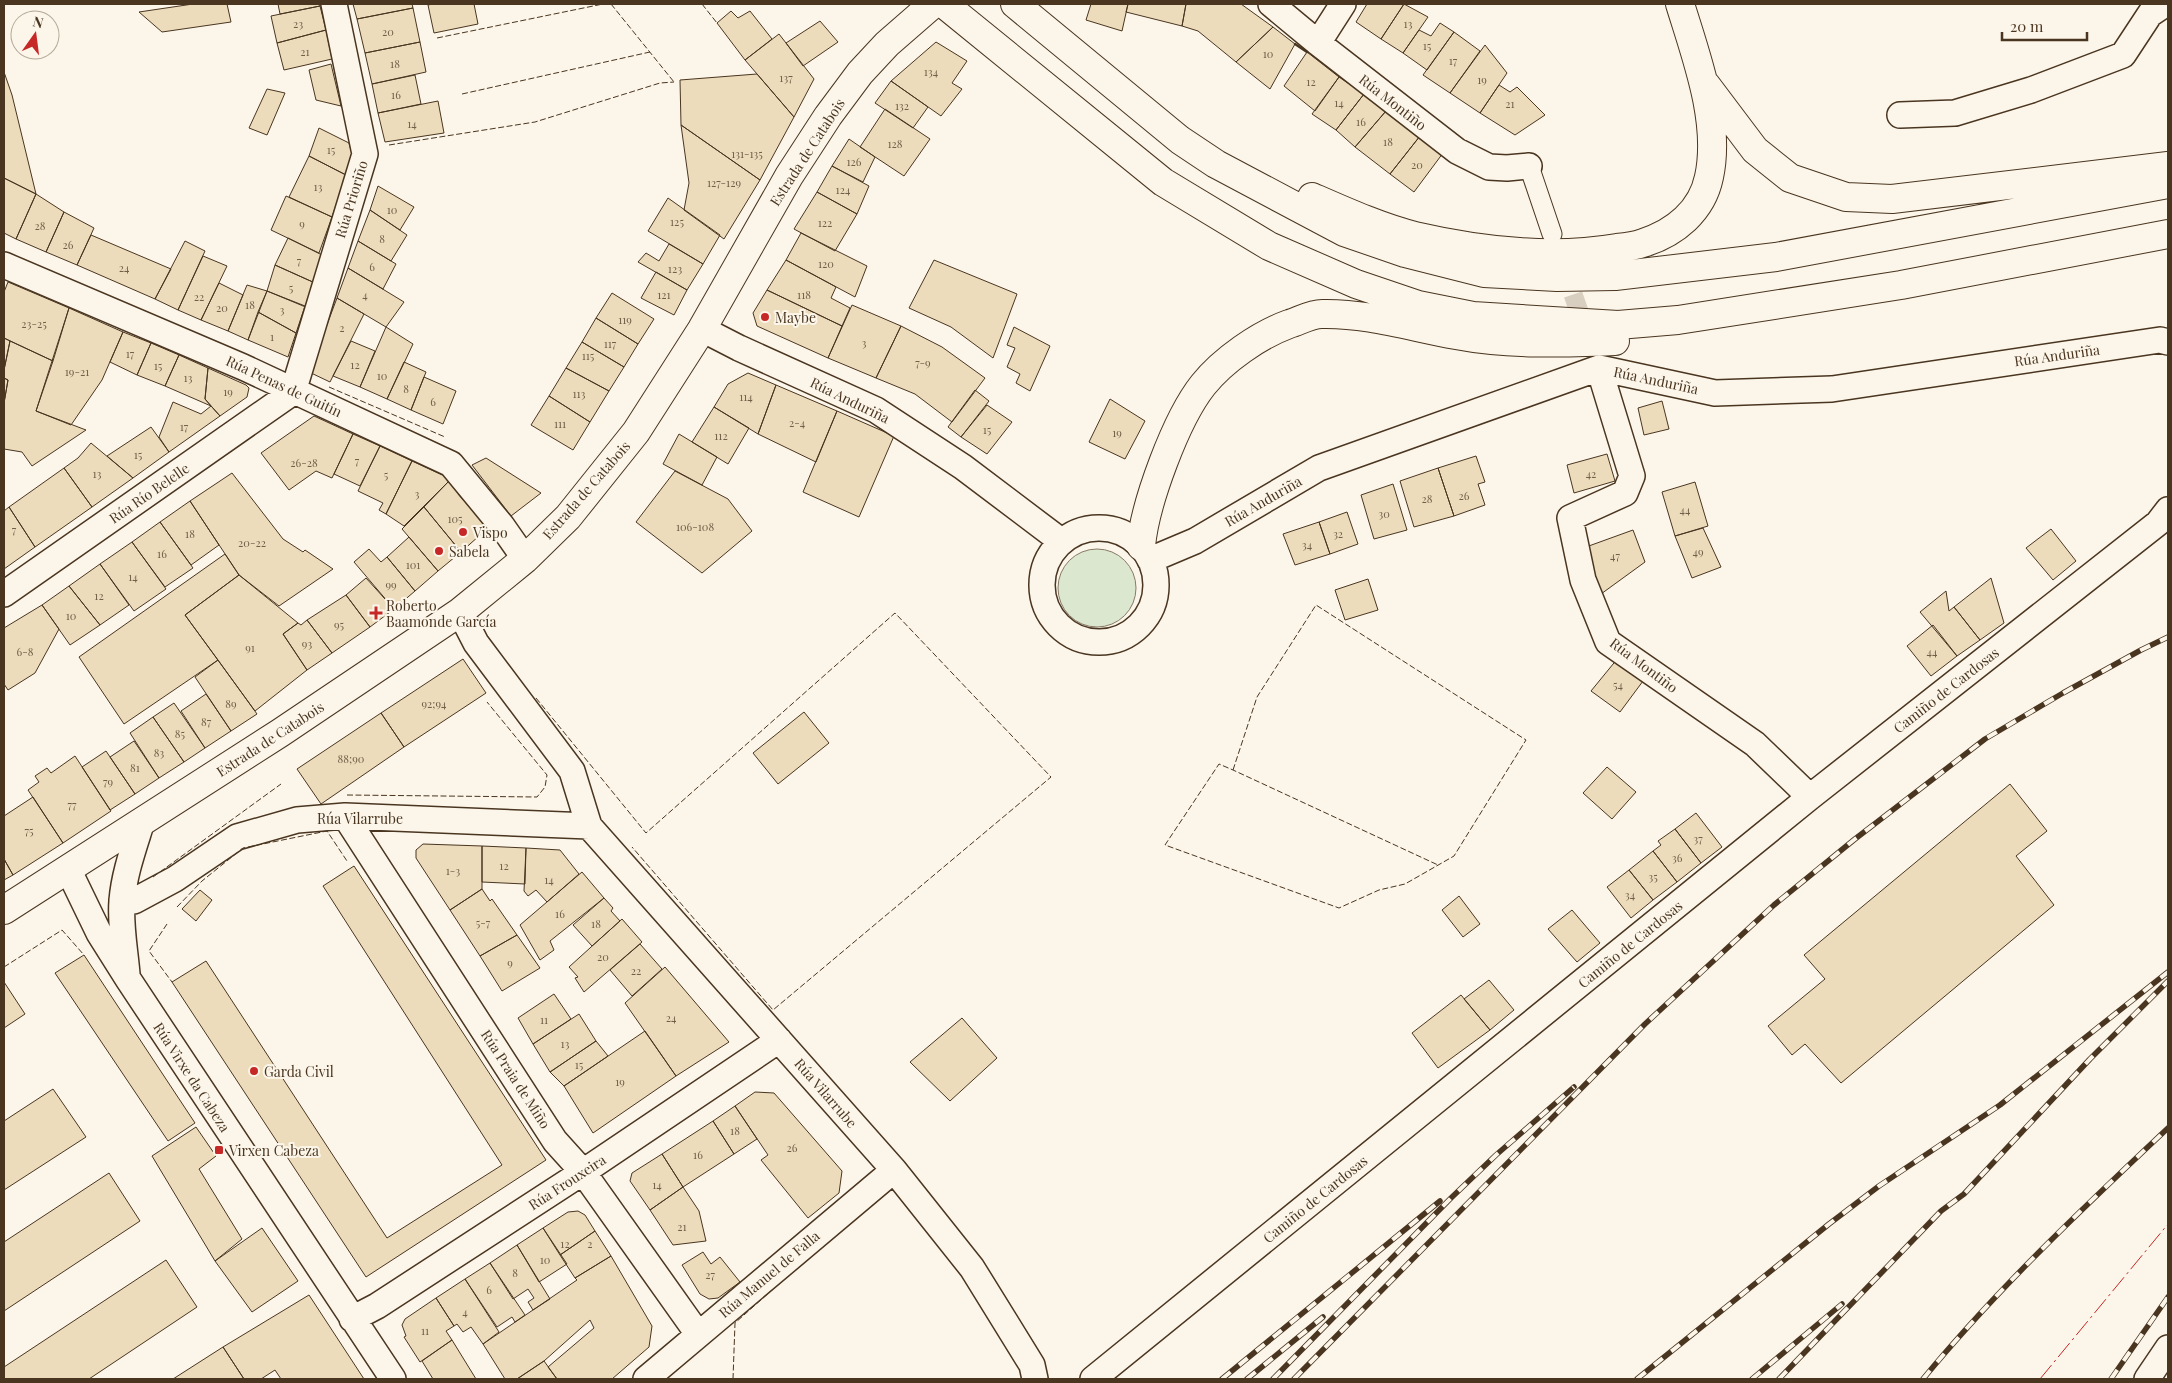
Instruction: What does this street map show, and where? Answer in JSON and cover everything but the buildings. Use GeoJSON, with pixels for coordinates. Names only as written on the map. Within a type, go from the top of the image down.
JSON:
{"type":"FeatureCollection","features":[{"type":"Feature","properties":{"kind":"main road"},"geometry":{"type":"LineString","coordinates":[[944,4],[1163,182],[1269,246],[1356,284],[1418,305],[1473,316],[1618,325],[1678,320],[1901,285],[2168,234]]}},
{"type":"Feature","properties":{"kind":"main road"},"geometry":{"type":"LineString","coordinates":[[1015,4],[1180,140],[1216,164],[1344,232],[1405,253],[1484,273],[1557,277],[1615,276],[1776,257],[2168,184]]}},
{"type":"Feature","properties":{"kind":"main road"},"geometry":{"type":"LineString","coordinates":[[1216,164],[1268,178],[1338,208],[1414,236],[1480,247],[1536,253],[1598,251],[1643,244],[1676,228],[1696,209],[1709,178],[1712,142],[1705,84],[1680,4]]}},
{"type":"Feature","properties":{"kind":"main road","name":"Estrada de Catabois"},"geometry":{"type":"LineString","coordinates":[[4,910],[280,733],[460,612],[525,559],[568,517],[636,432],[702,329],[789,176],[828,116],[860,73],[887,44],[925,10]]}},
{"type":"Feature","properties":{"kind":"main road"},"geometry":{"type":"LineString","coordinates":[[1705,84],[1755,150],[1790,178],[1846,197],[1892,199],[2168,166]]}},
{"type":"Feature","properties":{"kind":"main road"},"geometry":{"type":"LineString","coordinates":[[1145,553],[1148,505],[1186,415],[1204,385],[1237,353],[1275,329],[1319,314],[1366,316],[1458,336],[1502,340],[1565,343],[1618,341],[1692,332],[1752,321],[1901,285]]}},
{"type":"Feature","properties":{"kind":"street","name":"Rúa Prioriño"},"geometry":{"type":"LineString","coordinates":[[293,392],[365,154],[334,4]]}},
{"type":"Feature","properties":{"kind":"street","name":"Rúa Montiño"},"geometry":{"type":"LineString","coordinates":[[1271,4],[1457,151],[1488,167],[1529,166]]}},
{"type":"Feature","properties":{"kind":"street"},"geometry":{"type":"LineString","coordinates":[[1318,43],[1343,4]]}},
{"type":"Feature","properties":{"kind":"street"},"geometry":{"type":"LineString","coordinates":[[1900,115],[1955,113],[2031,90],[2123,55],[2150,14],[2166,4]]}},
{"type":"Feature","properties":{"kind":"street"},"geometry":{"type":"LineString","coordinates":[[1529,166],[1552,234]]}},
{"type":"Feature","properties":{"kind":"street","name":"Rúa Penas de Guitín"},"geometry":{"type":"LineString","coordinates":[[4,265],[243,367],[293,392],[451,464],[502,526],[525,559]]}},
{"type":"Feature","properties":{"kind":"street","name":"Rúa Anduriña"},"geometry":{"type":"LineString","coordinates":[[702,329],[739,348],[876,410],[962,466],[1061,541]]}},
{"type":"Feature","properties":{"kind":"street","name":"Rúa Anduriña"},"geometry":{"type":"LineString","coordinates":[[1145,553],[1195,541],[1320,468],[1600,368],[1715,393],[1832,389],[2160,340],[2168,342]]}},
{"type":"Feature","properties":{"kind":"street","name":"Rúa Montiño"},"geometry":{"type":"LineString","coordinates":[[1600,368],[1632,476],[1625,493],[1570,518],[1583,580],[1608,642],[1755,744],[1810,797]]}},
{"type":"Feature","properties":{"kind":"street","name":"Rúa Río Belelle"},"geometry":{"type":"LineString","coordinates":[[4,594],[293,392]]}},
{"type":"Feature","properties":{"kind":"street","name":"Camiño de Cardosas"},"geometry":{"type":"LineString","coordinates":[[1093,1379],[1810,797],[2158,523],[2168,510]]}},
{"type":"Feature","properties":{"kind":"street"},"geometry":{"type":"LineString","coordinates":[[1093,528],[1111,529],[1127,535],[1145,553],[1156,576],[1155,596],[1148,614],[1135,629],[1117,639],[1098,642],[1078,639],[1061,628],[1049,613],[1042,595],[1042,575],[1049,556],[1061,541],[1076,532],[1093,528]]}},
{"type":"Feature","properties":{"kind":"street","name":"Rúa Vilarrube"},"geometry":{"type":"LineString","coordinates":[[460,612],[476,643],[572,771],[589,826],[894,1170],[972,1268],[1032,1366],[1035,1379]]}},
{"type":"Feature","properties":{"kind":"street","name":"Rúa Vilarrube"},"geometry":{"type":"LineString","coordinates":[[122,900],[134,901],[175,879],[237,837],[297,820],[345,816],[589,826]]}},
{"type":"Feature","properties":{"kind":"street","name":"Rúa Praia de Miño"},"geometry":{"type":"LineString","coordinates":[[345,816],[555,1141],[583,1172],[698,1334]]}},
{"type":"Feature","properties":{"kind":"street"},"geometry":{"type":"LineString","coordinates":[[128,979],[122,928],[122,900],[130,862],[142,822]]}},
{"type":"Feature","properties":{"kind":"street","name":"Rúa Virxe da Cabeza"},"geometry":{"type":"LineString","coordinates":[[68,868],[99,934],[393,1379]]}},
{"type":"Feature","properties":{"kind":"street","name":"Rúa Frouxeira"},"geometry":{"type":"LineString","coordinates":[[352,1319],[377,1306],[583,1172],[779,1040]]}},
{"type":"Feature","properties":{"kind":"street","name":"Rúa Manuel de Falla"},"geometry":{"type":"LineString","coordinates":[[646,1379],[894,1170]]}},
{"type":"Feature","properties":{"kind":"street"},"geometry":{"type":"LineString","coordinates":[[2147,1379],[2168,1348]]}},
{"type":"Feature","properties":{"kind":"green space"},"geometry":{"type":"Polygon","coordinates":[[[1097,549],[1112,552],[1124,561],[1133,573],[1136,588],[1133,603],[1124,615],[1112,624],[1097,627],[1082,624],[1070,615],[1061,603],[1058,588],[1061,573],[1070,561],[1082,552],[1097,549]]]}},
{"type":"Feature","properties":{"kind":"tunnel"},"geometry":{"type":"LineString","coordinates":[[1564,268],[1586,332]]}},
{"type":"Feature","properties":{"kind":"railway"},"geometry":{"type":"LineString","coordinates":[[1294,1379],[1645,1024],[1774,905],[1855,839],[1985,739],[2063,693],[2168,637]]}},
{"type":"Feature","properties":{"kind":"railway"},"geometry":{"type":"LineString","coordinates":[[1637,1379],[1829,1224],[1879,1186],[2000,1105],[2168,972]]}},
{"type":"Feature","properties":{"kind":"railway"},"geometry":{"type":"LineString","coordinates":[[1779,1379],[1941,1211],[1964,1194],[2090,1059],[2168,981]]}},
{"type":"Feature","properties":{"kind":"railway"},"geometry":{"type":"LineString","coordinates":[[1273,1379],[1451,1198],[1496,1155],[1574,1087]]}},
{"type":"Feature","properties":{"kind":"railway"},"geometry":{"type":"LineString","coordinates":[[1923,1379],[2011,1281],[2168,1128]]}},
{"type":"Feature","properties":{"kind":"railway"},"geometry":{"type":"LineString","coordinates":[[1222,1379],[1440,1201]]}},
{"type":"Feature","properties":{"kind":"railway"},"geometry":{"type":"LineString","coordinates":[[2111,1379],[2168,1297]]}},
{"type":"Feature","properties":{"kind":"railway"},"geometry":{"type":"LineString","coordinates":[[1752,1379],[1842,1304]]}},
{"type":"Feature","properties":{"kind":"railway"},"geometry":{"type":"LineString","coordinates":[[1247,1379],[1323,1317]]}},
{"type":"Feature","properties":{"kind":"fence"},"geometry":{"type":"LineString","coordinates":[[437,38],[603,4]]}},
{"type":"Feature","properties":{"kind":"fence"},"geometry":{"type":"LineString","coordinates":[[611,4],[674,82]]}},
{"type":"Feature","properties":{"kind":"fence"},"geometry":{"type":"LineString","coordinates":[[702,4],[717,23]]}},
{"type":"Feature","properties":{"kind":"fence"},"geometry":{"type":"LineString","coordinates":[[462,94],[650,52]]}},
{"type":"Feature","properties":{"kind":"fence"},"geometry":{"type":"LineString","coordinates":[[389,145],[535,122],[660,83],[674,82]]}},
{"type":"Feature","properties":{"kind":"fence"},"geometry":{"type":"LineString","coordinates":[[329,387],[445,437]]}},
{"type":"Feature","properties":{"kind":"fence"},"geometry":{"type":"LineString","coordinates":[[1233,770],[1257,697],[1316,605],[1526,740],[1454,856],[1405,884],[1379,890],[1339,908],[1165,845],[1219,764],[1438,865]]}},
{"type":"Feature","properties":{"kind":"fence"},"geometry":{"type":"LineString","coordinates":[[536,698],[646,833],[895,613],[1051,777],[773,1010],[632,847]]}},
{"type":"Feature","properties":{"kind":"fence"},"geometry":{"type":"LineString","coordinates":[[347,795],[537,797],[545,787],[547,775],[487,702]]}},
{"type":"Feature","properties":{"kind":"fence"},"geometry":{"type":"LineString","coordinates":[[153,877],[281,784]]}},
{"type":"Feature","properties":{"kind":"fence"},"geometry":{"type":"LineString","coordinates":[[177,907],[202,881],[243,848],[327,831],[347,861]]}},
{"type":"Feature","properties":{"kind":"fence"},"geometry":{"type":"LineString","coordinates":[[167,924],[149,951],[172,982]]}},
{"type":"Feature","properties":{"kind":"fence"},"geometry":{"type":"LineString","coordinates":[[4,967],[62,930],[84,955]]}},
{"type":"Feature","properties":{"kind":"fence"},"geometry":{"type":"LineString","coordinates":[[733,1379],[735,1323],[772,1290]]}},
{"type":"Feature","properties":{"kind":"wall"},"geometry":{"type":"LineString","coordinates":[[1295,44],[1307,52]]}},
{"type":"Feature","properties":{"kind":"power"},"geometry":{"type":"LineString","coordinates":[[2040,1379],[2168,1224]]}},
{"type":"Feature","properties":{"kind":"place","name":"Maybe"},"geometry":{"type":"Point","coordinates":[765,317]}},
{"type":"Feature","properties":{"kind":"place","name":"Vispo"},"geometry":{"type":"Point","coordinates":[463,532]}},
{"type":"Feature","properties":{"kind":"place","name":"Sabela"},"geometry":{"type":"Point","coordinates":[439,551]}},
{"type":"Feature","properties":{"kind":"place","name":"Roberto Baamonde García"},"geometry":{"type":"Point","coordinates":[376,613]}},
{"type":"Feature","properties":{"kind":"place","name":"Garda Civil"},"geometry":{"type":"Point","coordinates":[254,1071]}},
{"type":"Feature","properties":{"kind":"place","name":"Virxen Cabeza"},"geometry":{"type":"Point","coordinates":[219,1150]}}]}
